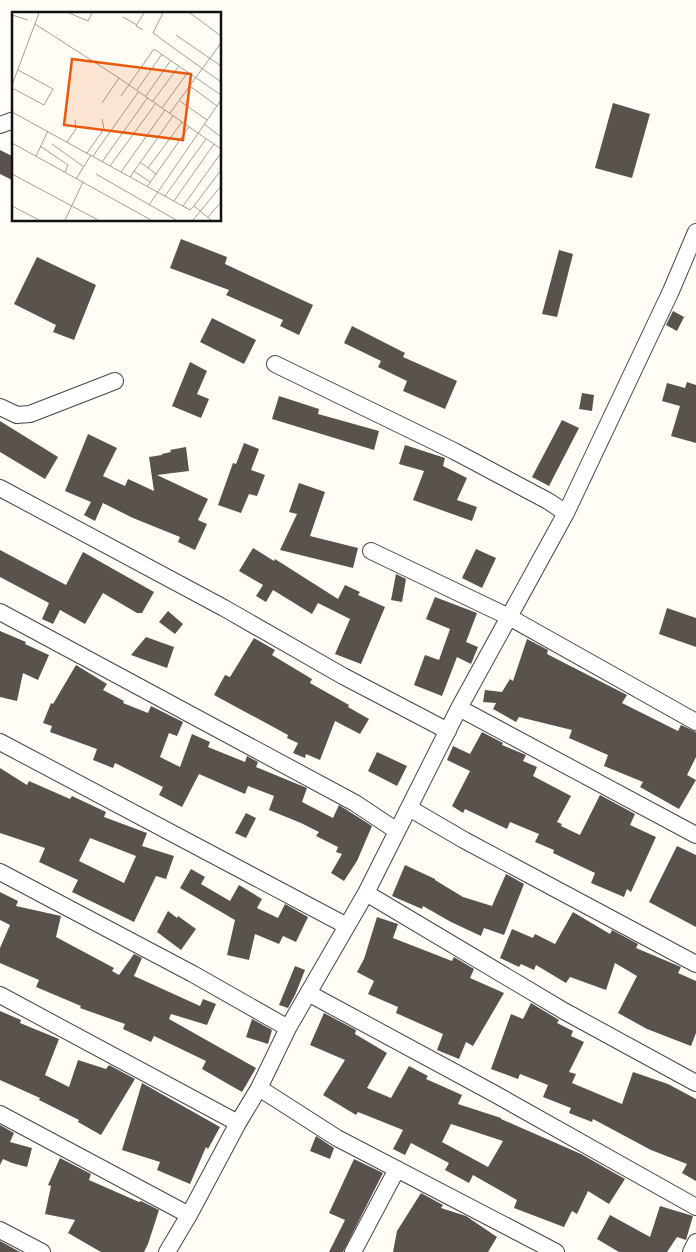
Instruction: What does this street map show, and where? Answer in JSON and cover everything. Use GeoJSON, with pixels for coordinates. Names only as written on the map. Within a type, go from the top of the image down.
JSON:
{"type":"FeatureCollection","features":[{"type":"Feature","properties":{"kind":"street"},"geometry":{"type":"LineString","coordinates":[[0,125],[12,121]]}},
{"type":"Feature","properties":{"kind":"street"},"geometry":{"type":"LineString","coordinates":[[167,1252],[259,1088],[288,1028],[366,893],[459,708],[566,513],[671,291],[696,232]]}},
{"type":"Feature","properties":{"kind":"street"},"geometry":{"type":"LineString","coordinates":[[275,364],[454,451],[548,501],[566,513]]}},
{"type":"Feature","properties":{"kind":"street"},"geometry":{"type":"LineString","coordinates":[[0,407],[17,415],[30,414],[115,381]]}},
{"type":"Feature","properties":{"kind":"street"},"geometry":{"type":"LineString","coordinates":[[0,488],[224,608],[343,676],[448,731]]}},
{"type":"Feature","properties":{"kind":"street"},"geometry":{"type":"LineString","coordinates":[[371,551],[509,617],[696,722]]}},
{"type":"Feature","properties":{"kind":"street"},"geometry":{"type":"LineString","coordinates":[[0,612],[356,803],[397,831]]}},
{"type":"Feature","properties":{"kind":"street"},"geometry":{"type":"LineString","coordinates":[[459,708],[696,835]]}},
{"type":"Feature","properties":{"kind":"street"},"geometry":{"type":"LineString","coordinates":[[0,742],[347,926]]}},
{"type":"Feature","properties":{"kind":"street"},"geometry":{"type":"LineString","coordinates":[[409,808],[464,840],[696,964]]}},
{"type":"Feature","properties":{"kind":"street"},"geometry":{"type":"LineString","coordinates":[[0,872],[193,974],[288,1028]]}},
{"type":"Feature","properties":{"kind":"street"},"geometry":{"type":"LineString","coordinates":[[366,893],[564,1011],[696,1084]]}},
{"type":"Feature","properties":{"kind":"street"},"geometry":{"type":"LineString","coordinates":[[308,993],[495,1094],[696,1207]]}},
{"type":"Feature","properties":{"kind":"street"},"geometry":{"type":"LineString","coordinates":[[0,994],[238,1123]]}},
{"type":"Feature","properties":{"kind":"street"},"geometry":{"type":"LineString","coordinates":[[259,1088],[338,1138],[556,1252]]}},
{"type":"Feature","properties":{"kind":"street"},"geometry":{"type":"LineString","coordinates":[[0,1114],[189,1215]]}},
{"type":"Feature","properties":{"kind":"street"},"geometry":{"type":"LineString","coordinates":[[354,1252],[397,1169]]}},
{"type":"Feature","properties":{"kind":"street"},"geometry":{"type":"LineString","coordinates":[[0,1230],[42,1252]]}},
{"type":"Feature","properties":{"kind":"street"},"geometry":{"type":"LineString","coordinates":[[691,1252],[696,1242]]}},
{"type":"Feature","properties":{"kind":"building"},"geometry":{"type":"Polygon","coordinates":[[[613,103],[650,114],[632,178],[595,168],[613,103]]]}},
{"type":"Feature","properties":{"kind":"building"},"geometry":{"type":"Polygon","coordinates":[[[0,150],[12,156],[12,180],[0,174],[0,150]]]}},
{"type":"Feature","properties":{"kind":"building"},"geometry":{"type":"Polygon","coordinates":[[[181,239],[227,257],[225,264],[313,305],[299,335],[280,326],[283,320],[226,295],[229,290],[170,268],[181,239]]]}},
{"type":"Feature","properties":{"kind":"building"},"geometry":{"type":"Polygon","coordinates":[[[559,250],[573,254],[557,317],[542,314],[559,250]]]}},
{"type":"Feature","properties":{"kind":"building"},"geometry":{"type":"Polygon","coordinates":[[[37,257],[96,285],[74,340],[53,332],[56,325],[14,304],[37,257]]]}},
{"type":"Feature","properties":{"kind":"building"},"geometry":{"type":"Polygon","coordinates":[[[673,311],[684,317],[677,331],[666,325],[673,311]]]}},
{"type":"Feature","properties":{"kind":"building"},"geometry":{"type":"Polygon","coordinates":[[[212,318],[256,340],[244,364],[200,342],[212,318]]]}},
{"type":"Feature","properties":{"kind":"building"},"geometry":{"type":"Polygon","coordinates":[[[352,326],[405,353],[403,357],[457,381],[445,409],[403,391],[407,381],[378,367],[381,361],[344,343],[352,326]]]}},
{"type":"Feature","properties":{"kind":"building"},"geometry":{"type":"Polygon","coordinates":[[[190,362],[207,371],[197,394],[209,399],[201,418],[172,406],[190,362]]]}},
{"type":"Feature","properties":{"kind":"building"},"geometry":{"type":"Polygon","coordinates":[[[687,382],[696,385],[696,443],[671,436],[680,406],[662,401],[667,383],[685,388],[687,382]]]}},
{"type":"Feature","properties":{"kind":"building"},"geometry":{"type":"Polygon","coordinates":[[[582,393],[594,395],[592,411],[579,409],[582,393]]]}},
{"type":"Feature","properties":{"kind":"building"},"geometry":{"type":"Polygon","coordinates":[[[279,396],[319,409],[318,414],[379,431],[374,450],[272,419],[279,396]]]}},
{"type":"Feature","properties":{"kind":"building"},"geometry":{"type":"Polygon","coordinates":[[[562,420],[579,428],[549,486],[532,477],[562,420]]]}},
{"type":"Feature","properties":{"kind":"building"},"geometry":{"type":"Polygon","coordinates":[[[0,421],[58,457],[45,479],[0,452],[0,421]]]}},
{"type":"Feature","properties":{"kind":"building"},"geometry":{"type":"Polygon","coordinates":[[[88,434],[117,448],[103,476],[125,486],[128,479],[154,491],[149,457],[186,447],[189,471],[157,475],[208,499],[198,520],[207,524],[195,550],[178,542],[180,537],[133,518],[103,503],[95,521],[84,515],[91,502],[65,491],[88,434]]]}},
{"type":"Feature","properties":{"kind":"building"},"geometry":{"type":"Polygon","coordinates":[[[244,443],[259,449],[251,470],[265,475],[257,496],[249,494],[241,513],[218,505],[233,463],[236,464],[244,443]]]}},
{"type":"Feature","properties":{"kind":"building"},"geometry":{"type":"Polygon","coordinates":[[[405,445],[445,458],[443,466],[467,478],[457,500],[477,507],[472,521],[413,500],[424,471],[399,464],[405,445]]]}},
{"type":"Feature","properties":{"kind":"building"},"geometry":{"type":"Polygon","coordinates":[[[299,483],[325,492],[310,536],[358,548],[353,568],[280,550],[297,514],[289,512],[299,483]]]}},
{"type":"Feature","properties":{"kind":"building"},"geometry":{"type":"Polygon","coordinates":[[[253,548],[274,561],[275,559],[338,599],[345,585],[360,592],[358,595],[385,607],[361,664],[335,654],[350,619],[318,603],[312,614],[273,590],[266,602],[256,596],[263,585],[239,571],[253,548]]]}},
{"type":"Feature","properties":{"kind":"building"},"geometry":{"type":"Polygon","coordinates":[[[476,549],[496,558],[482,588],[462,578],[476,549]]]}},
{"type":"Feature","properties":{"kind":"building"},"geometry":{"type":"Polygon","coordinates":[[[0,550],[66,585],[83,552],[154,592],[142,613],[137,613],[103,593],[85,624],[60,610],[53,624],[42,619],[49,603],[0,577],[0,550]]]}},
{"type":"Feature","properties":{"kind":"building"},"geometry":{"type":"Polygon","coordinates":[[[396,574],[406,579],[402,602],[391,600],[396,574]]]}},
{"type":"Feature","properties":{"kind":"building"},"geometry":{"type":"Polygon","coordinates":[[[435,597],[477,613],[466,642],[478,647],[471,664],[457,657],[442,696],[414,685],[425,655],[439,660],[450,629],[426,619],[435,597]]]}},
{"type":"Feature","properties":{"kind":"building"},"geometry":{"type":"Polygon","coordinates":[[[667,608],[696,618],[696,647],[659,634],[667,608]]]}},
{"type":"Feature","properties":{"kind":"building"},"geometry":{"type":"Polygon","coordinates":[[[168,611],[183,624],[175,634],[159,622],[168,611]]]}},
{"type":"Feature","properties":{"kind":"building"},"geometry":{"type":"Polygon","coordinates":[[[0,631],[26,642],[25,644],[49,655],[38,680],[23,673],[17,701],[0,697],[0,631]]]}},
{"type":"Feature","properties":{"kind":"building"},"geometry":{"type":"Polygon","coordinates":[[[146,637],[174,647],[167,668],[131,655],[146,637]]]}},
{"type":"Feature","properties":{"kind":"building"},"geometry":{"type":"Polygon","coordinates":[[[254,638],[275,650],[272,655],[312,679],[310,683],[349,705],[348,707],[369,719],[360,734],[335,721],[320,760],[306,754],[305,758],[293,753],[298,743],[287,738],[288,735],[214,695],[225,675],[230,677],[254,638]]]}},
{"type":"Feature","properties":{"kind":"building"},"geometry":{"type":"Polygon","coordinates":[[[527,639],[548,650],[547,654],[627,695],[622,703],[678,731],[681,725],[696,732],[696,757],[687,775],[696,780],[679,809],[640,787],[643,782],[604,766],[608,755],[569,738],[572,730],[519,717],[516,722],[493,709],[496,703],[483,702],[485,690],[502,692],[510,679],[513,681],[527,639]]]}},
{"type":"Feature","properties":{"kind":"building"},"geometry":{"type":"Polygon","coordinates":[[[76,665],[107,684],[103,690],[124,701],[123,703],[148,713],[151,706],[183,722],[177,736],[169,733],[160,757],[180,767],[192,734],[210,742],[208,747],[245,762],[247,756],[258,762],[256,767],[307,788],[302,802],[333,818],[339,805],[372,826],[357,861],[344,881],[331,873],[342,854],[336,852],[338,847],[316,836],[319,832],[269,810],[274,796],[248,786],[245,794],[199,774],[182,807],[159,795],[163,787],[115,763],[113,768],[93,760],[97,749],[50,732],[52,726],[43,723],[51,703],[53,704],[76,665]]]}},
{"type":"Feature","properties":{"kind":"building"},"geometry":{"type":"Polygon","coordinates":[[[482,732],[503,743],[502,745],[526,755],[523,761],[537,767],[533,776],[571,796],[557,822],[562,824],[561,826],[580,835],[600,795],[635,814],[630,825],[656,837],[631,892],[627,889],[624,897],[591,883],[595,873],[553,853],[554,850],[535,842],[539,834],[510,822],[507,829],[465,809],[463,813],[452,806],[470,771],[447,760],[453,746],[470,754],[482,732]]]}},
{"type":"Feature","properties":{"kind":"building"},"geometry":{"type":"Polygon","coordinates":[[[377,752],[407,766],[397,786],[368,771],[377,752]]]}},
{"type":"Feature","properties":{"kind":"building"},"geometry":{"type":"Polygon","coordinates":[[[0,768],[27,785],[29,781],[70,799],[72,796],[106,812],[104,817],[147,833],[142,846],[174,856],[166,879],[156,876],[134,922],[72,892],[78,880],[39,862],[45,848],[0,833],[0,768]],[[90,838],[79,861],[124,883],[136,856],[90,838]]]}},
{"type":"Feature","properties":{"kind":"building"},"geometry":{"type":"Polygon","coordinates":[[[246,813],[256,818],[246,838],[235,833],[246,813]]]}},
{"type":"Feature","properties":{"kind":"building"},"geometry":{"type":"Polygon","coordinates":[[[677,846],[696,855],[696,927],[649,902],[677,846]]]}},
{"type":"Feature","properties":{"kind":"building"},"geometry":{"type":"Polygon","coordinates":[[[405,865],[435,879],[463,897],[492,906],[506,874],[524,884],[504,935],[484,928],[481,936],[423,906],[422,909],[392,896],[405,865]]]}},
{"type":"Feature","properties":{"kind":"building"},"geometry":{"type":"Polygon","coordinates":[[[191,869],[205,877],[201,884],[230,901],[239,885],[262,899],[257,908],[278,918],[285,904],[308,917],[296,942],[283,936],[279,944],[255,934],[249,960],[227,955],[235,920],[180,888],[191,869]]]}},
{"type":"Feature","properties":{"kind":"building"},"geometry":{"type":"Polygon","coordinates":[[[0,892],[18,901],[16,906],[61,916],[56,937],[114,968],[112,971],[119,975],[134,954],[142,958],[134,976],[200,1006],[203,999],[216,1004],[207,1025],[171,1014],[169,1019],[256,1068],[242,1092],[202,1069],[206,1061],[154,1036],[151,1042],[123,1029],[125,1024],[80,1008],[81,1006],[36,987],[39,980],[0,963],[0,948],[10,925],[0,920],[0,892]]]}},
{"type":"Feature","properties":{"kind":"building"},"geometry":{"type":"Polygon","coordinates":[[[168,911],[196,929],[181,950],[157,932],[168,911]]]}},
{"type":"Feature","properties":{"kind":"building"},"geometry":{"type":"Polygon","coordinates":[[[573,912],[610,934],[612,930],[638,944],[636,948],[681,967],[678,973],[696,981],[696,1033],[691,1046],[647,1029],[618,1013],[637,976],[615,963],[606,990],[570,977],[566,983],[536,965],[534,970],[521,964],[519,967],[500,958],[512,929],[533,938],[535,934],[555,944],[573,912]]]}},
{"type":"Feature","properties":{"kind":"building"},"geometry":{"type":"Polygon","coordinates":[[[377,917],[398,924],[393,938],[452,961],[454,957],[474,969],[470,978],[504,993],[473,1046],[466,1042],[459,1059],[437,1050],[443,1034],[396,1013],[398,1007],[368,994],[374,981],[357,972],[364,959],[377,917]]]}},
{"type":"Feature","properties":{"kind":"building"},"geometry":{"type":"Polygon","coordinates":[[[295,966],[305,970],[288,1008],[279,1005],[295,966]]]}},
{"type":"Feature","properties":{"kind":"building"},"geometry":{"type":"Polygon","coordinates":[[[531,1003],[559,1020],[557,1023],[573,1031],[571,1036],[584,1042],[569,1072],[576,1074],[572,1083],[622,1104],[633,1072],[668,1084],[696,1099],[696,1181],[682,1173],[687,1164],[651,1150],[593,1119],[592,1122],[569,1113],[571,1108],[543,1097],[548,1085],[520,1074],[518,1079],[491,1069],[511,1014],[523,1019],[531,1003]]]}},
{"type":"Feature","properties":{"kind":"building"},"geometry":{"type":"Polygon","coordinates":[[[0,1011],[21,1020],[20,1023],[59,1039],[45,1075],[69,1087],[78,1060],[106,1069],[109,1065],[135,1079],[101,1135],[78,1122],[79,1120],[39,1100],[40,1098],[0,1080],[0,1011]]]}},
{"type":"Feature","properties":{"kind":"building"},"geometry":{"type":"Polygon","coordinates":[[[324,1013],[356,1030],[355,1034],[387,1053],[367,1088],[391,1098],[409,1066],[428,1076],[426,1079],[462,1095],[458,1104],[501,1118],[581,1154],[625,1179],[609,1204],[588,1191],[577,1214],[572,1211],[564,1227],[514,1208],[517,1200],[473,1175],[469,1183],[445,1170],[449,1163],[411,1143],[405,1155],[393,1149],[403,1130],[358,1112],[356,1115],[323,1095],[345,1060],[310,1045],[324,1013]],[[451,1124],[442,1142],[488,1167],[503,1141],[451,1124]]]}},
{"type":"Feature","properties":{"kind":"building"},"geometry":{"type":"Polygon","coordinates":[[[252,1019],[272,1030],[268,1044],[246,1037],[252,1019]]]}},
{"type":"Feature","properties":{"kind":"building"},"geometry":{"type":"Polygon","coordinates":[[[142,1083],[220,1127],[208,1149],[206,1147],[190,1184],[157,1170],[160,1162],[122,1150],[142,1083]]]}},
{"type":"Feature","properties":{"kind":"building"},"geometry":{"type":"Polygon","coordinates":[[[0,1125],[14,1133],[10,1142],[32,1148],[27,1167],[3,1159],[0,1165],[0,1125]]]}},
{"type":"Feature","properties":{"kind":"building"},"geometry":{"type":"Polygon","coordinates":[[[316,1136],[334,1148],[330,1159],[310,1151],[316,1136]]]}},
{"type":"Feature","properties":{"kind":"building"},"geometry":{"type":"Polygon","coordinates":[[[60,1158],[91,1174],[89,1180],[159,1210],[144,1252],[101,1252],[68,1233],[75,1220],[45,1214],[51,1186],[48,1185],[60,1158]]]}},
{"type":"Feature","properties":{"kind":"building"},"geometry":{"type":"Polygon","coordinates":[[[354,1159],[383,1173],[343,1252],[329,1252],[345,1220],[329,1213],[354,1159]]]}},
{"type":"Feature","properties":{"kind":"building"},"geometry":{"type":"Polygon","coordinates":[[[421,1193],[443,1205],[441,1208],[466,1216],[497,1237],[488,1252],[393,1252],[397,1231],[421,1193]]]}},
{"type":"Feature","properties":{"kind":"building"},"geometry":{"type":"Polygon","coordinates":[[[660,1206],[693,1216],[686,1240],[677,1237],[667,1252],[619,1252],[597,1239],[610,1215],[650,1237],[660,1206]]]}},
{"type":"Feature","properties":{"kind":"building"},"geometry":{"type":"Polygon","coordinates":[[[0,1241],[20,1252],[0,1252],[0,1241]]]}}]}
